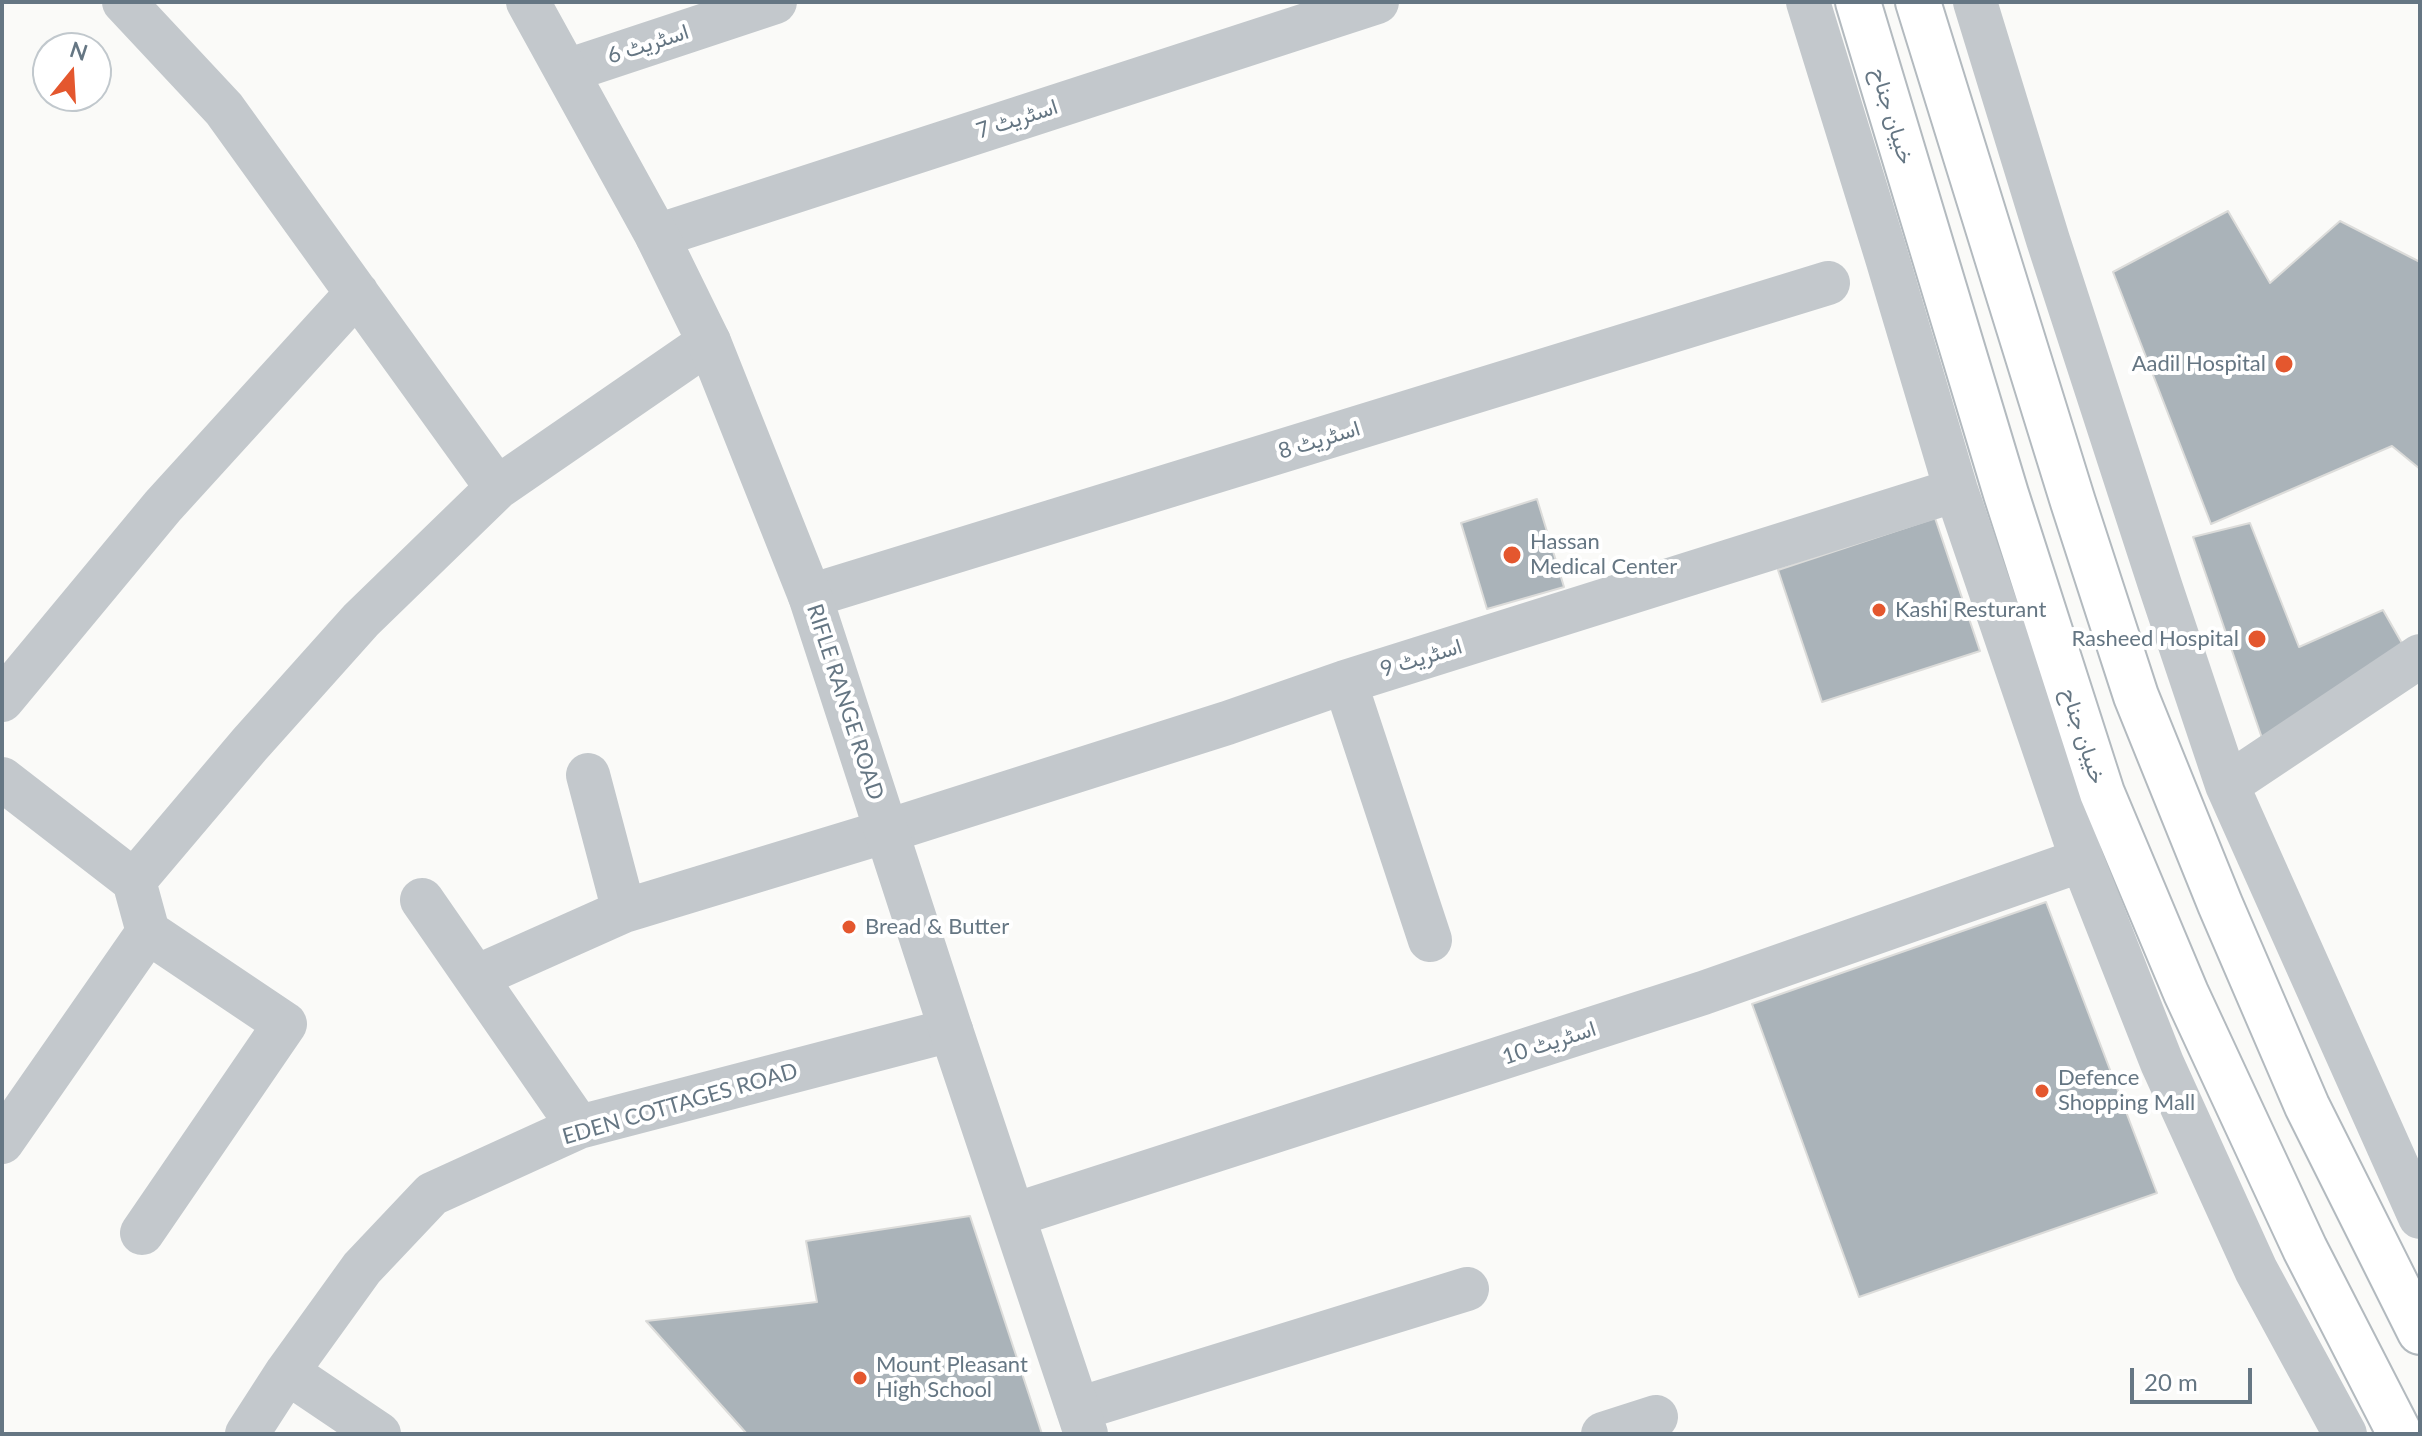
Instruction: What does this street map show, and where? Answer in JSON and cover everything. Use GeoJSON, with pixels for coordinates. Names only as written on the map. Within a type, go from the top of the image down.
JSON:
{"type":"FeatureCollection","features":[{"type":"Feature","properties":{"kind":"main road","name":"خیبان جناح"},"geometry":{"type":"LineString","coordinates":[[1858,2],[2001,479],[2102,793],[2186,993],[2285,1207],[2400,1434]]}},
{"type":"Feature","properties":{"kind":"main road"},"geometry":{"type":"LineString","coordinates":[[1918,2],[2136,696],[2220,904],[2307,1106],[2420,1332]]}},
{"type":"Feature","properties":{"kind":"street"},"geometry":{"type":"LineString","coordinates":[[124,2],[224,109],[497,488]]}},
{"type":"Feature","properties":{"kind":"street","name":"RIFLE RANGE ROAD"},"geometry":{"type":"LineString","coordinates":[[528,2],[657,236],[709,342],[810,596],[1082,1422]]}},
{"type":"Feature","properties":{"kind":"street","name":"اسٹریٹ 6"},"geometry":{"type":"LineString","coordinates":[[567,71],[775,2]]}},
{"type":"Feature","properties":{"kind":"street","name":"اسٹریٹ 7"},"geometry":{"type":"LineString","coordinates":[[657,236],[1377,2]]}},
{"type":"Feature","properties":{"kind":"street"},"geometry":{"type":"LineString","coordinates":[[1808,2],[1956,490],[2082,860],[2162,1063],[2249,1257],[2345,1434]]}},
{"type":"Feature","properties":{"kind":"street"},"geometry":{"type":"LineString","coordinates":[[1975,2],[2048,240],[2227,785],[2409,1155],[2420,1217]]}},
{"type":"Feature","properties":{"kind":"street","name":"اسٹریٹ 8"},"geometry":{"type":"LineString","coordinates":[[810,596],[1828,283]]}},
{"type":"Feature","properties":{"kind":"street"},"geometry":{"type":"LineString","coordinates":[[2,700],[163,506],[357,293]]}},
{"type":"Feature","properties":{"kind":"street"},"geometry":{"type":"LineString","coordinates":[[134,881],[361,620],[497,488],[709,342]]}},
{"type":"Feature","properties":{"kind":"street","name":"اسٹریٹ 9"},"geometry":{"type":"LineString","coordinates":[[476,977],[624,911],[887,831],[1227,723],[1345,682],[1956,490]]}},
{"type":"Feature","properties":{"kind":"street"},"geometry":{"type":"LineString","coordinates":[[2227,785],[2420,656]]}},
{"type":"Feature","properties":{"kind":"street"},"geometry":{"type":"LineString","coordinates":[[1345,682],[1430,940]]}},
{"type":"Feature","properties":{"kind":"street"},"geometry":{"type":"LineString","coordinates":[[588,775],[624,911]]}},
{"type":"Feature","properties":{"kind":"street"},"geometry":{"type":"LineString","coordinates":[[2,779],[134,881],[148,932],[285,1024],[142,1233]]}},
{"type":"Feature","properties":{"kind":"street","name":"اسٹریٹ 10"},"geometry":{"type":"LineString","coordinates":[[1014,1215],[1703,993],[2082,860]]}},
{"type":"Feature","properties":{"kind":"street"},"geometry":{"type":"LineString","coordinates":[[422,900],[579,1127]]}},
{"type":"Feature","properties":{"kind":"street"},"geometry":{"type":"LineString","coordinates":[[2,1142],[148,932]]}},
{"type":"Feature","properties":{"kind":"street","name":"EDEN COTTAGES ROAD"},"geometry":{"type":"LineString","coordinates":[[247,1434],[287,1372],[362,1268],[432,1194],[579,1127],[951,1030]]}},
{"type":"Feature","properties":{"kind":"street"},"geometry":{"type":"LineString","coordinates":[[1082,1422],[1467,1289]]}},
{"type":"Feature","properties":{"kind":"street"},"geometry":{"type":"LineString","coordinates":[[287,1372],[379,1434]]}},
{"type":"Feature","properties":{"kind":"street"},"geometry":{"type":"LineString","coordinates":[[1603,1434],[1656,1417]]}},
{"type":"Feature","properties":{"kind":"building","name":"Aadil Hospital"},"geometry":{"type":"Polygon","coordinates":[[[2228,211],[2270,283],[2340,221],[2420,262],[2420,469],[2392,446],[2211,524],[2113,272],[2228,211]]]}},
{"type":"Feature","properties":{"kind":"building","name":"Hassan Medical Center"},"geometry":{"type":"Polygon","coordinates":[[[1537,499],[1564,587],[1487,609],[1461,523],[1537,499]]]}},
{"type":"Feature","properties":{"kind":"building","name":"Kashi Resturant"},"geometry":{"type":"Polygon","coordinates":[[[1935,518],[1980,651],[1822,702],[1778,570],[1935,518]]]}},
{"type":"Feature","properties":{"kind":"building","name":"Rasheed Hospital"},"geometry":{"type":"Polygon","coordinates":[[[2250,523],[2299,647],[2383,610],[2407,652],[2263,741],[2193,537],[2250,523]]]}},
{"type":"Feature","properties":{"kind":"building"},"geometry":{"type":"Polygon","coordinates":[[[2046,902],[2157,1193],[1859,1297],[1752,1004],[2046,902]]]}},
{"type":"Feature","properties":{"kind":"building","name":"Mount Pleasant High School"},"geometry":{"type":"Polygon","coordinates":[[[970,1216],[1042,1434],[747,1434],[646,1321],[817,1302],[806,1241],[970,1216]]]}},
{"type":"Feature","properties":{"kind":"place","name":"Aadil Hospital"},"geometry":{"type":"Point","coordinates":[2284,364]}},
{"type":"Feature","properties":{"kind":"place","name":"Hassan Medical Center"},"geometry":{"type":"Point","coordinates":[1512,555]}},
{"type":"Feature","properties":{"kind":"place","name":"Kashi Resturant"},"geometry":{"type":"Point","coordinates":[1879,610]}},
{"type":"Feature","properties":{"kind":"place","name":"Rasheed Hospital"},"geometry":{"type":"Point","coordinates":[2257,639]}},
{"type":"Feature","properties":{"kind":"place","name":"Bread & Butter"},"geometry":{"type":"Point","coordinates":[849,927]}},
{"type":"Feature","properties":{"kind":"place","name":"Defence Shopping Mall"},"geometry":{"type":"Point","coordinates":[2042,1091]}},
{"type":"Feature","properties":{"kind":"place","name":"Mount Pleasant High School"},"geometry":{"type":"Point","coordinates":[860,1378]}}]}
